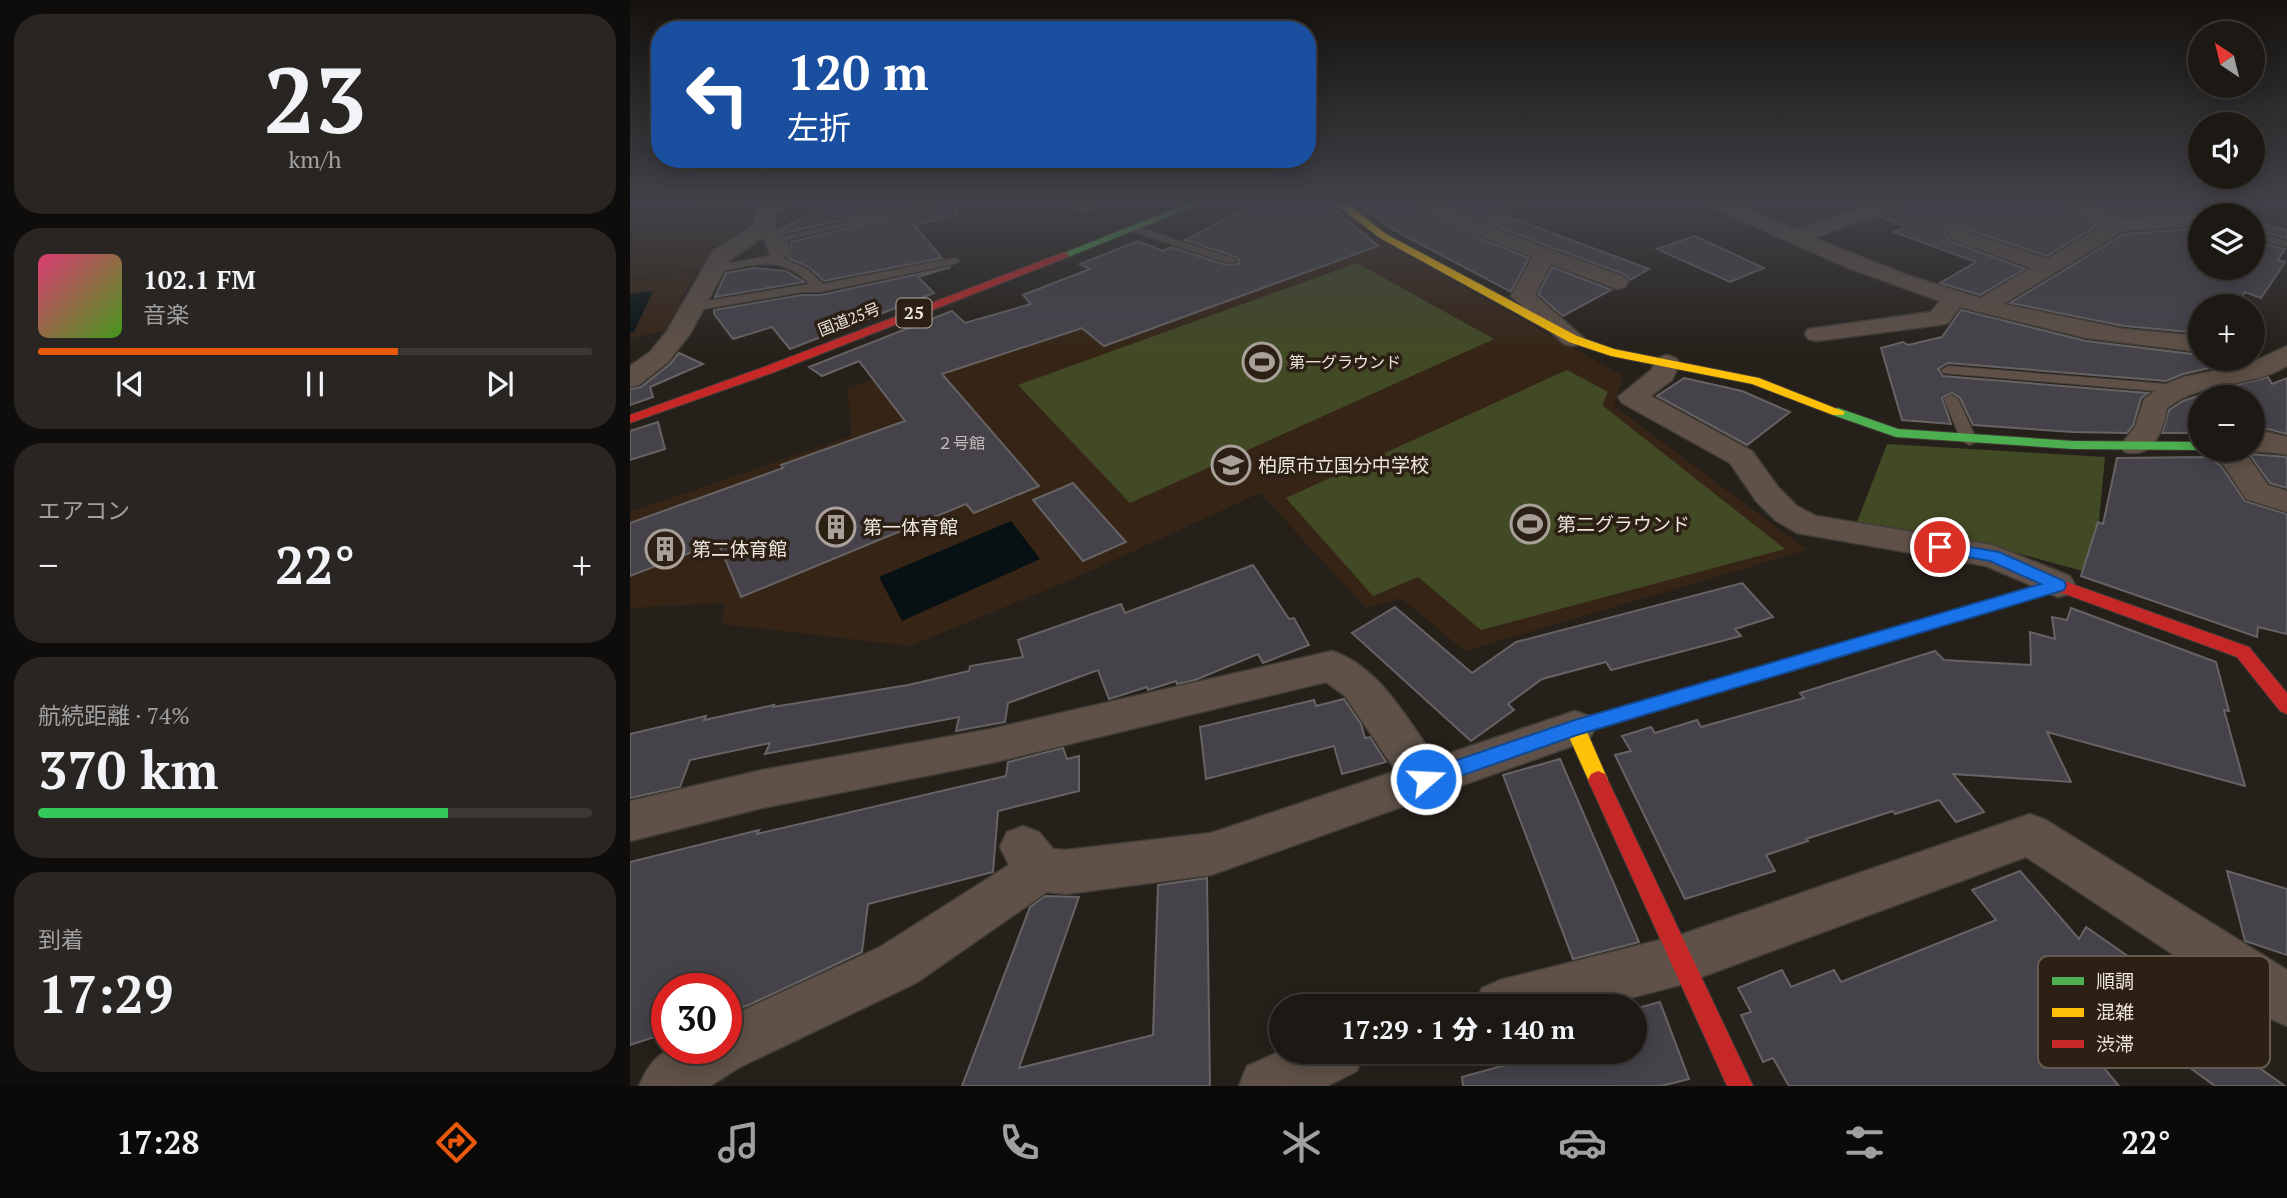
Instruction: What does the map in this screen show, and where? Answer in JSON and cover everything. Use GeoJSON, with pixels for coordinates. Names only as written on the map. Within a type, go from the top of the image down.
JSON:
{"type":"FeatureCollection","features":[{"type":"Feature","properties":{"kind":"main road","name":"国道25号"},"geometry":{"type":"LineString","coordinates":[[630,419],[768,370],[1066,254]]}},
{"type":"Feature","properties":{"kind":"main road"},"geometry":{"type":"LineString","coordinates":[[1414,254],[1573,339],[1611,352],[1755,381],[1896,433],[1969,440],[2188,446]]}},
{"type":"Feature","properties":{"kind":"main road"},"geometry":{"type":"LineString","coordinates":[[1740,1086],[1575,728],[2058,585],[2243,652],[2287,706]]}},
{"type":"Feature","properties":{"kind":"street"},"geometry":{"type":"LineString","coordinates":[[630,379],[659,357],[678,334],[722,256],[732,254]]}},
{"type":"Feature","properties":{"kind":"street"},"geometry":{"type":"LineString","coordinates":[[1573,339],[1523,296],[1545,254],[1617,282]]}},
{"type":"Feature","properties":{"kind":"street"},"geometry":{"type":"LineString","coordinates":[[1836,254],[1898,280],[1983,306],[2130,337],[2188,343]]}},
{"type":"Feature","properties":{"kind":"street"},"geometry":{"type":"LineString","coordinates":[[2012,254],[2047,266]]}},
{"type":"Feature","properties":{"kind":"street"},"geometry":{"type":"LineString","coordinates":[[1983,306],[2069,254]]}},
{"type":"Feature","properties":{"kind":"street"},"geometry":{"type":"LineString","coordinates":[[1817,334],[1939,318],[1956,297]]}},
{"type":"Feature","properties":{"kind":"street"},"geometry":{"type":"LineString","coordinates":[[2265,346],[2287,347]]}},
{"type":"Feature","properties":{"kind":"street"},"geometry":{"type":"LineString","coordinates":[[2135,446],[2149,429],[2154,405],[2179,389],[2192,383],[2247,375],[2277,362],[2287,354]]}},
{"type":"Feature","properties":{"kind":"street"},"geometry":{"type":"LineString","coordinates":[[1667,363],[1662,374],[1632,397],[1741,457],[1767,494],[1786,513],[1808,525],[1993,556],[2058,585]]}},
{"type":"Feature","properties":{"kind":"street"},"geometry":{"type":"LineString","coordinates":[[2265,441],[2287,446]]}},
{"type":"Feature","properties":{"kind":"street"},"geometry":{"type":"LineString","coordinates":[[2237,462],[2257,492],[2287,502]]}},
{"type":"Feature","properties":{"kind":"street"},"geometry":{"type":"LineString","coordinates":[[630,821],[762,789],[991,746],[1332,666],[1360,685],[1426,779]]}},
{"type":"Feature","properties":{"kind":"street"},"geometry":{"type":"LineString","coordinates":[[742,1038],[898,965],[1032,859],[1066,873],[1211,853],[1575,728]]}},
{"type":"Feature","properties":{"kind":"street"},"geometry":{"type":"LineString","coordinates":[[1547,994],[1680,960],[2030,835],[2218,956]]}},
{"type":"Feature","properties":{"kind":"street"},"geometry":{"type":"LineString","coordinates":[[2270,989],[2287,1000]]}},
{"type":"Feature","properties":{"kind":"street"},"geometry":{"type":"LineString","coordinates":[[667,1086],[694,1064]]}},
{"type":"Feature","properties":{"kind":"street"},"geometry":{"type":"LineString","coordinates":[[1267,1086],[1313,1064]]}},
{"type":"Feature","properties":{"kind":"lane"},"geometry":{"type":"LineString","coordinates":[[714,269],[751,254]]}},
{"type":"Feature","properties":{"kind":"lane"},"geometry":{"type":"LineString","coordinates":[[776,254],[778,261],[803,271],[820,288]]}},
{"type":"Feature","properties":{"kind":"lane"},"geometry":{"type":"LineString","coordinates":[[1209,254],[1231,261]]}},
{"type":"Feature","properties":{"kind":"lane"},"geometry":{"type":"LineString","coordinates":[[693,307],[802,288],[820,288],[954,261]]}},
{"type":"Feature","properties":{"kind":"lane"},"geometry":{"type":"LineString","coordinates":[[1948,370],[2179,389]]}},
{"type":"Feature","properties":{"kind":"lane"},"geometry":{"type":"LineString","coordinates":[[1951,399],[1969,440]]}},
{"type":"Feature","properties":{"kind":"shaded area"},"geometry":{"type":"Polygon","coordinates":[[[630,254],[710,254],[702,268],[630,279],[630,254]]]}},
{"type":"Feature","properties":{"kind":"shaded area","name":"柏原市立国分中学校"},"geometry":{"type":"Polygon","coordinates":[[[1260,254],[1405,254],[1623,376],[1614,406],[1807,550],[1465,651],[1401,598],[1366,608],[1260,493],[1073,579],[910,646],[721,624],[725,603],[630,608],[630,512],[851,436],[848,388],[1189,271],[1260,254]]]}},
{"type":"Feature","properties":{"kind":"shaded area"},"geometry":{"type":"Polygon","coordinates":[[[696,270],[667,331],[630,338],[630,281],[696,270]]]}},
{"type":"Feature","properties":{"kind":"shaded area"},"geometry":{"type":"Polygon","coordinates":[[[653,291],[634,332],[630,333],[630,294],[653,291]]]}},
{"type":"Feature","properties":{"kind":"shaded area"},"geometry":{"type":"Polygon","coordinates":[[[1011,521],[1040,559],[902,621],[879,577],[1011,521]]]}},
{"type":"Feature","properties":{"kind":"green space","name":"第一グラウンド"},"geometry":{"type":"Polygon","coordinates":[[[1357,263],[1494,339],[1130,503],[1018,385],[1357,263]]]}},
{"type":"Feature","properties":{"kind":"green space","name":"第二グラウンド"},"geometry":{"type":"Polygon","coordinates":[[[1567,370],[1608,392],[1602,405],[1785,549],[1481,630],[1418,577],[1373,596],[1286,498],[1567,370]]]}},
{"type":"Feature","properties":{"kind":"green space"},"geometry":{"type":"Polygon","coordinates":[[[1887,444],[2105,457],[2094,574],[2009,551],[1857,522],[1887,444]]]}},
{"type":"Feature","properties":{"kind":"building"},"geometry":{"type":"Polygon","coordinates":[[[790,254],[938,254],[942,258],[824,281],[809,267],[788,258],[790,254]]]}},
{"type":"Feature","properties":{"kind":"building"},"geometry":{"type":"Polygon","coordinates":[[[1106,254],[1191,254],[1226,265],[1238,264],[1240,261],[1226,254],[1357,254],[1104,346],[1082,328],[942,374],[1039,486],[974,513],[966,504],[741,597],[718,542],[630,576],[630,523],[905,421],[859,361],[822,376],[809,367],[952,311],[965,323],[1031,304],[1023,295],[1090,269],[1080,264],[1106,254]]]}},
{"type":"Feature","properties":{"kind":"building"},"geometry":{"type":"Polygon","coordinates":[[[1439,254],[1518,254],[1529,258],[1511,292],[1439,254]]]}},
{"type":"Feature","properties":{"kind":"building"},"geometry":{"type":"Polygon","coordinates":[[[1569,254],[1608,254],[1649,269],[1630,280],[1626,275],[1569,254]]]}},
{"type":"Feature","properties":{"kind":"building"},"geometry":{"type":"Polygon","coordinates":[[[1667,254],[1733,254],[1764,268],[1730,282],[1667,254]]]}},
{"type":"Feature","properties":{"kind":"building"},"geometry":{"type":"Polygon","coordinates":[[[1953,254],[1984,254],[2025,269],[1980,295],[1940,283],[1976,262],[1953,254]]]}},
{"type":"Feature","properties":{"kind":"building"},"geometry":{"type":"Polygon","coordinates":[[[2091,254],[2188,254],[2188,280],[2265,280],[2265,254],[2282,254],[2278,260],[2285,262],[2264,294],[2188,294],[2188,332],[2124,326],[2010,303],[2091,254]]]}},
{"type":"Feature","properties":{"kind":"building"},"geometry":{"type":"Polygon","coordinates":[[[951,267],[918,277],[934,293],[790,349],[772,327],[733,339],[714,314],[714,310],[802,295],[821,295],[951,267]]]}},
{"type":"Feature","properties":{"kind":"building"},"geometry":{"type":"Polygon","coordinates":[[[1552,267],[1611,290],[1563,316],[1538,294],[1552,267]]]}},
{"type":"Feature","properties":{"kind":"building"},"geometry":{"type":"Polygon","coordinates":[[[754,268],[786,271],[804,282],[715,297],[726,273],[754,268]]]}},
{"type":"Feature","properties":{"kind":"building"},"geometry":{"type":"Polygon","coordinates":[[[1961,310],[2086,341],[2188,354],[2188,371],[2196,371],[2166,381],[1948,363],[1938,369],[1943,376],[2148,393],[2141,398],[2133,426],[2127,433],[1973,425],[1960,398],[1952,393],[1942,398],[1951,424],[1902,420],[1881,348],[1942,337],[1961,310]]]}},
{"type":"Feature","properties":{"kind":"building"},"geometry":{"type":"Polygon","coordinates":[[[679,353],[703,364],[650,387],[653,397],[630,405],[630,389],[641,387],[670,364],[679,353]]]}},
{"type":"Feature","properties":{"kind":"building"},"geometry":{"type":"Polygon","coordinates":[[[2268,377],[2272,384],[2287,378],[2287,434],[2265,429],[2265,385],[2236,385],[2268,377]]]}},
{"type":"Feature","properties":{"kind":"building"},"geometry":{"type":"Polygon","coordinates":[[[1684,378],[1742,391],[1790,412],[1747,445],[1657,396],[1684,378]]]}},
{"type":"Feature","properties":{"kind":"building"},"geometry":{"type":"Polygon","coordinates":[[[2188,399],[2188,433],[2162,433],[2169,410],[2188,399]]]}},
{"type":"Feature","properties":{"kind":"building"},"geometry":{"type":"Polygon","coordinates":[[[658,422],[665,449],[630,460],[630,431],[658,422]]]}},
{"type":"Feature","properties":{"kind":"building"},"geometry":{"type":"Polygon","coordinates":[[[2265,455],[2287,457],[2287,488],[2270,483],[2255,462],[2265,462],[2265,455]]]}},
{"type":"Feature","properties":{"kind":"building"},"geometry":{"type":"Polygon","coordinates":[[[2188,457],[2188,462],[2215,462],[2221,466],[2245,501],[2287,514],[2287,634],[2258,627],[2257,637],[2081,576],[2098,522],[2103,524],[2117,458],[2188,457]]]}},
{"type":"Feature","properties":{"kind":"building"},"geometry":{"type":"Polygon","coordinates":[[[1073,483],[1126,542],[1083,561],[1033,500],[1073,483]]]}},
{"type":"Feature","properties":{"kind":"building"},"geometry":{"type":"Polygon","coordinates":[[[1253,565],[1289,619],[1294,618],[1309,645],[1263,663],[1258,654],[1195,680],[1177,684],[1176,681],[1148,690],[1147,687],[1109,699],[1098,670],[1008,703],[1005,722],[956,731],[959,717],[765,754],[770,743],[690,760],[680,787],[630,798],[630,734],[706,716],[704,720],[774,705],[773,707],[908,685],[969,671],[970,666],[1023,657],[1018,640],[1121,604],[1125,613],[1253,565]]]}},
{"type":"Feature","properties":{"kind":"building"},"geometry":{"type":"Polygon","coordinates":[[[1742,583],[1773,617],[1735,629],[1741,636],[1611,670],[1606,662],[1542,679],[1508,704],[1514,710],[1471,741],[1352,633],[1395,607],[1472,673],[1516,642],[1742,583]]]}},
{"type":"Feature","properties":{"kind":"building"},"geometry":{"type":"Polygon","coordinates":[[[2071,608],[2216,662],[2229,711],[2224,710],[2245,786],[2047,732],[2071,782],[1953,774],[1984,812],[1956,822],[1939,800],[1895,814],[1893,811],[1766,855],[1775,871],[1685,899],[1615,755],[1631,751],[1622,736],[1651,727],[1655,733],[1697,720],[1701,727],[1804,698],[1800,693],[1935,651],[1944,660],[2031,665],[2030,632],[2055,639],[2052,617],[2067,620],[2071,608]]]}},
{"type":"Feature","properties":{"kind":"building"},"geometry":{"type":"Polygon","coordinates":[[[1344,699],[1361,724],[1365,738],[1370,737],[1386,762],[1342,774],[1334,746],[1206,779],[1200,727],[1314,700],[1316,706],[1344,699]]]}},
{"type":"Feature","properties":{"kind":"building"},"geometry":{"type":"Polygon","coordinates":[[[1063,748],[1067,759],[1079,756],[1079,791],[998,811],[993,872],[868,904],[862,952],[742,1007],[742,973],[651,973],[651,1038],[630,1045],[630,862],[759,830],[757,834],[1006,776],[1008,762],[1063,748]]]}},
{"type":"Feature","properties":{"kind":"building"},"geometry":{"type":"Polygon","coordinates":[[[1560,759],[1639,942],[1573,959],[1503,775],[1560,759]]]}},
{"type":"Feature","properties":{"kind":"building"},"geometry":{"type":"Polygon","coordinates":[[[2020,871],[2079,939],[2086,927],[2128,956],[2038,956],[2038,1068],[2104,1068],[2119,1086],[1789,1086],[1773,1058],[1763,1062],[1741,1015],[1751,1012],[1738,988],[1782,970],[1791,987],[1834,970],[1841,982],[1996,920],[1972,890],[2020,871]]]}},
{"type":"Feature","properties":{"kind":"building"},"geometry":{"type":"Polygon","coordinates":[[[2227,871],[2287,889],[2287,955],[2245,941],[2227,871]]]}},
{"type":"Feature","properties":{"kind":"building"},"geometry":{"type":"Polygon","coordinates":[[[1207,878],[1210,1086],[962,1086],[1030,907],[1045,896],[1079,897],[1019,1068],[1153,1035],[1158,885],[1207,878]]]}},
{"type":"Feature","properties":{"kind":"building"},"geometry":{"type":"Polygon","coordinates":[[[1660,1002],[1689,1079],[1661,1086],[1463,1086],[1462,1077],[1509,1064],[1647,1064],[1647,1006],[1660,1002]]]}},
{"type":"Feature","properties":{"kind":"building"},"geometry":{"type":"Polygon","coordinates":[[[2190,1068],[2260,1068],[2285,1086],[2215,1086],[2190,1068]]]}},
{"type":"Feature","properties":{"kind":"traffic: fast"},"geometry":{"type":"LineString","coordinates":[[1838,412],[1896,433],[2073,445],[2188,446]]}},
{"type":"Feature","properties":{"kind":"traffic: slow"},"geometry":{"type":"LineString","coordinates":[[1416,254],[1573,339],[1611,352],[1755,381],[1838,412]]}},
{"type":"Feature","properties":{"kind":"traffic: slow"},"geometry":{"type":"LineString","coordinates":[[1598,780],[1575,728],[1816,657]]}},
{"type":"Feature","properties":{"kind":"traffic: jam"},"geometry":{"type":"LineString","coordinates":[[630,419],[768,370],[1064,255]]}},
{"type":"Feature","properties":{"kind":"traffic: jam"},"geometry":{"type":"LineString","coordinates":[[1816,657],[2058,585],[2243,652],[2287,706]]}},
{"type":"Feature","properties":{"kind":"traffic: jam"},"geometry":{"type":"LineString","coordinates":[[1598,780],[1740,1086]]}},
{"type":"Feature","properties":{"kind":"place","name":"第一グラウンド"},"geometry":{"type":"Point","coordinates":[1262,362]}},
{"type":"Feature","properties":{"kind":"place","name":"柏原市立国分中学校"},"geometry":{"type":"Point","coordinates":[1231,465]}},
{"type":"Feature","properties":{"kind":"place","name":"第二グラウンド"},"geometry":{"type":"Point","coordinates":[1530,524]}},
{"type":"Feature","properties":{"kind":"place","name":"第一体育館"},"geometry":{"type":"Point","coordinates":[836,527]}},
{"type":"Feature","properties":{"kind":"place","name":"第二体育館"},"geometry":{"type":"Point","coordinates":[665,549]}},
{"type":"Feature","properties":{"kind":"route"},"geometry":{"type":"LineString","coordinates":[[1426,779],[1575,728],[2058,585],[1993,556],[1940,547]]}}]}
